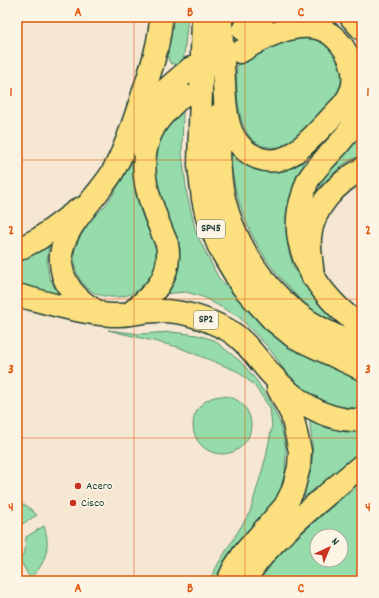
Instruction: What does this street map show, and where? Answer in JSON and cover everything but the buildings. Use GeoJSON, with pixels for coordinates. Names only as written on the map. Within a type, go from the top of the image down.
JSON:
{"type":"FeatureCollection","features":[{"type":"Feature","properties":{"kind":"main road"},"geometry":{"type":"LineString","coordinates":[[102,314],[85,304],[77,297],[66,283],[62,273],[61,256],[67,235],[90,201],[112,173],[123,150],[132,127],[152,63],[162,17]]}},
{"type":"Feature","properties":{"kind":"main road"},"geometry":{"type":"LineString","coordinates":[[243,30],[263,17]]}},
{"type":"Feature","properties":{"kind":"main road"},"geometry":{"type":"LineString","coordinates":[[215,19],[226,114],[234,138],[250,154],[260,159],[270,161],[280,160],[295,153],[343,105],[349,96],[352,87],[353,74],[350,62],[338,41],[321,29],[311,27],[292,29],[264,39],[240,52]]}},
{"type":"Feature","properties":{"kind":"main road","name":"SP45"},"geometry":{"type":"LineString","coordinates":[[215,19],[220,171],[222,190],[236,236],[267,283],[292,308],[309,321],[326,331],[362,347]]}},
{"type":"Feature","properties":{"kind":"main road","name":"SP45"},"geometry":{"type":"LineString","coordinates":[[215,19],[199,165],[202,194],[207,217],[220,249],[242,286],[273,320],[294,336],[362,369]]}},
{"type":"Feature","properties":{"kind":"main road"},"geometry":{"type":"LineString","coordinates":[[132,127],[153,101],[191,68]]}},
{"type":"Feature","properties":{"kind":"main road"},"geometry":{"type":"LineString","coordinates":[[129,314],[147,299],[158,286],[168,268],[169,254],[167,244],[146,190],[144,170],[145,154],[148,140],[154,127],[183,95]]}},
{"type":"Feature","properties":{"kind":"main road"},"geometry":{"type":"LineString","coordinates":[[362,114],[307,182],[299,205],[297,227],[306,263],[313,277],[328,297],[348,317],[362,327]]}},
{"type":"Feature","properties":{"kind":"main road"},"geometry":{"type":"LineString","coordinates":[[313,277],[310,255],[310,238],[318,213],[323,203],[332,192],[343,182],[362,169]]}},
{"type":"Feature","properties":{"kind":"main road"},"geometry":{"type":"LineString","coordinates":[[17,250],[40,238],[90,201]]}},
{"type":"Feature","properties":{"kind":"main road","name":"SP2"},"geometry":{"type":"LineString","coordinates":[[17,295],[78,311],[102,314],[129,314],[158,311],[176,312],[193,315],[214,322],[230,331],[287,391],[304,403],[323,414],[339,419],[353,421],[362,420]]}},
{"type":"Feature","properties":{"kind":"main road"},"geometry":{"type":"LineString","coordinates":[[228,581],[234,568],[244,553],[285,506],[293,490],[299,467],[300,451],[292,414],[271,374]]}},
{"type":"Feature","properties":{"kind":"main road"},"geometry":{"type":"LineString","coordinates":[[245,581],[251,570],[270,547],[302,516],[362,465]]}},
{"type":"Feature","properties":{"kind":"green space"},"geometry":{"type":"Polygon","coordinates":[[[171,17],[188,17],[183,63],[177,65],[170,63],[165,50],[171,17]]]}},
{"type":"Feature","properties":{"kind":"green space"},"geometry":{"type":"Polygon","coordinates":[[[302,37],[320,40],[331,48],[341,63],[343,78],[341,88],[336,99],[328,108],[292,142],[283,147],[268,147],[257,143],[249,136],[243,126],[238,100],[237,65],[283,41],[302,37]]]}},
{"type":"Feature","properties":{"kind":"green space"},"geometry":{"type":"Polygon","coordinates":[[[180,110],[183,110],[182,153],[187,195],[196,233],[218,277],[251,313],[278,339],[321,363],[362,381],[362,409],[327,403],[305,392],[283,368],[269,348],[239,317],[203,297],[186,292],[161,294],[178,265],[180,249],[172,226],[158,195],[155,181],[156,150],[168,122],[180,110]]]}},
{"type":"Feature","properties":{"kind":"green space"},"geometry":{"type":"Polygon","coordinates":[[[362,134],[362,155],[350,160],[320,186],[320,180],[362,134]]]}},
{"type":"Feature","properties":{"kind":"green space"},"geometry":{"type":"Polygon","coordinates":[[[140,143],[161,240],[162,247],[158,268],[156,273],[145,286],[131,294],[117,297],[102,296],[90,290],[80,280],[75,265],[75,247],[84,227],[105,205],[114,192],[140,143]]]}},
{"type":"Feature","properties":{"kind":"green space"},"geometry":{"type":"Polygon","coordinates":[[[231,149],[276,170],[291,168],[307,161],[290,202],[286,223],[288,246],[296,272],[332,314],[332,319],[318,314],[299,298],[284,283],[260,249],[242,212],[236,192],[232,172],[231,149]]]}},
{"type":"Feature","properties":{"kind":"green space"},"geometry":{"type":"Polygon","coordinates":[[[49,244],[47,263],[49,277],[59,296],[17,289],[17,260],[49,244]]]}},
{"type":"Feature","properties":{"kind":"green space"},"geometry":{"type":"Polygon","coordinates":[[[108,330],[140,334],[171,332],[197,335],[214,340],[241,362],[256,380],[269,400],[280,423],[286,448],[285,474],[278,497],[235,550],[216,581],[209,581],[250,512],[266,457],[272,426],[270,408],[254,385],[237,371],[178,347],[108,330]]]}},
{"type":"Feature","properties":{"kind":"green space"},"geometry":{"type":"Polygon","coordinates":[[[222,396],[233,398],[246,409],[249,414],[251,425],[249,436],[238,449],[233,452],[222,454],[211,452],[198,441],[195,436],[193,425],[195,414],[206,401],[211,398],[222,396]]]}},
{"type":"Feature","properties":{"kind":"green space"},"geometry":{"type":"Polygon","coordinates":[[[310,419],[362,430],[362,450],[312,492],[301,498],[312,462],[313,451],[310,419]]]}},
{"type":"Feature","properties":{"kind":"green space"},"geometry":{"type":"Polygon","coordinates":[[[362,481],[362,581],[259,581],[279,555],[311,525],[362,481]]]}},
{"type":"Feature","properties":{"kind":"green space"},"geometry":{"type":"Polygon","coordinates":[[[17,502],[27,506],[37,515],[19,526],[17,525],[17,502]]]}},
{"type":"Feature","properties":{"kind":"green space"},"geometry":{"type":"Polygon","coordinates":[[[44,526],[47,540],[46,554],[40,567],[30,578],[20,560],[25,550],[26,537],[44,526]]]}},
{"type":"Feature","properties":{"kind":"place","name":"Acero"},"geometry":{"type":"Point","coordinates":[78,486]}},
{"type":"Feature","properties":{"kind":"place","name":"Cisco"},"geometry":{"type":"Point","coordinates":[73,503]}}]}
